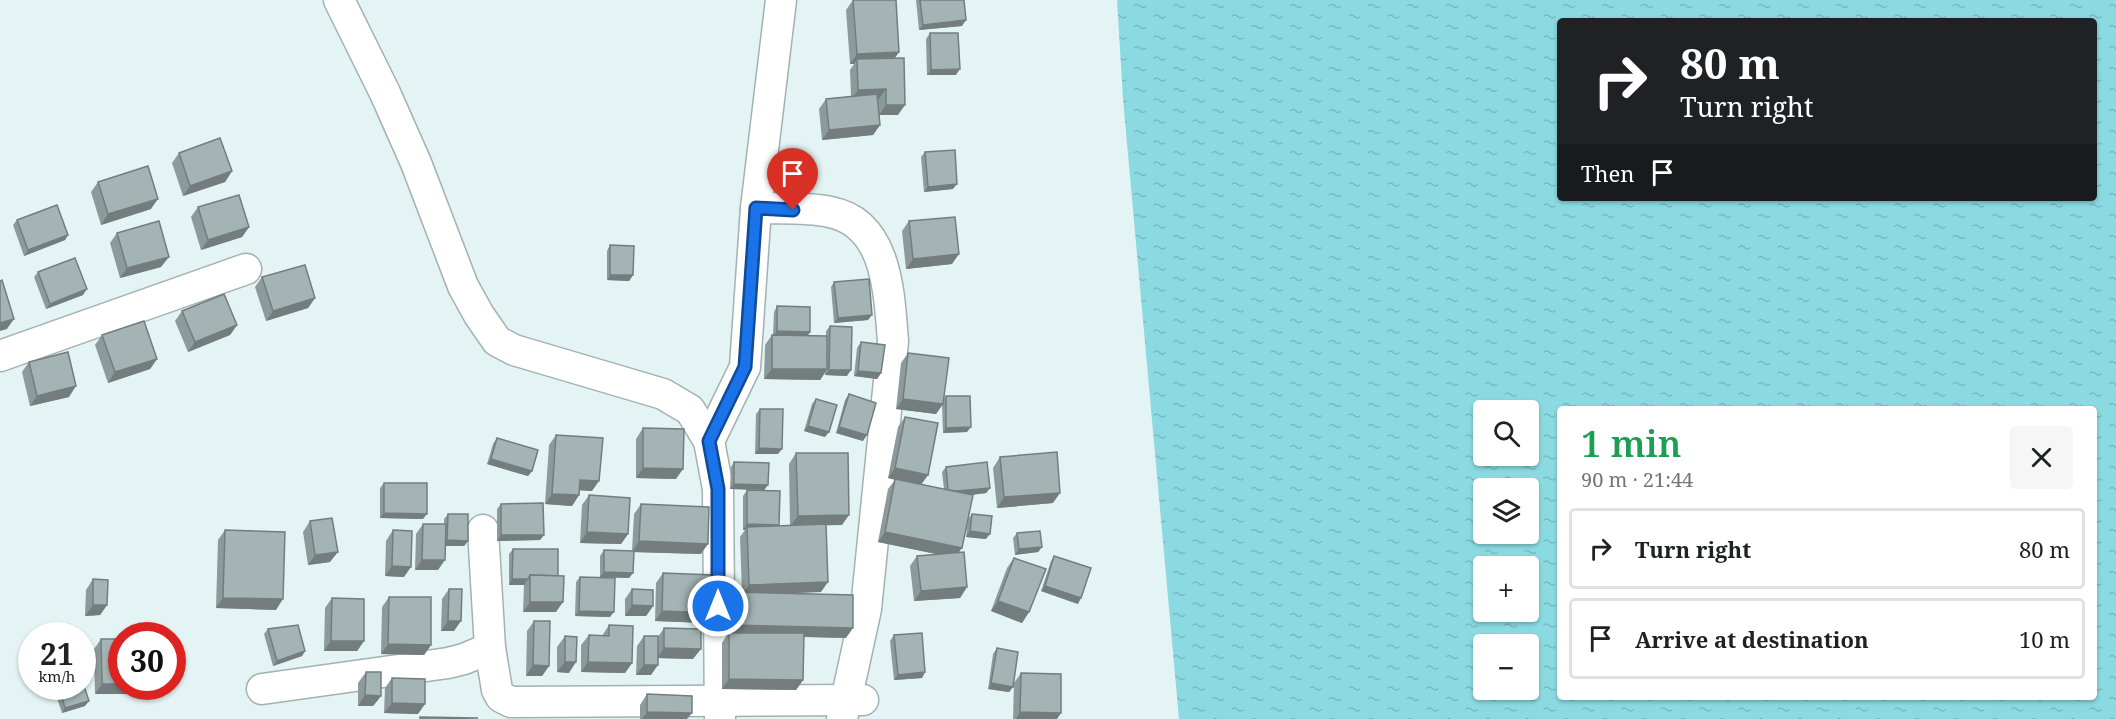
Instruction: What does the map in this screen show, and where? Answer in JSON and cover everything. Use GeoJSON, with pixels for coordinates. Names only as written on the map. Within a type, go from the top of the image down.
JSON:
{"type":"FeatureCollection","features":[{"type":"Feature","properties":{"kind":"street"},"geometry":{"type":"LineString","coordinates":[[339,0],[385,93],[463,286],[497,341],[514,350],[663,393],[690,410],[709,441],[718,489],[719,709]]}},
{"type":"Feature","properties":{"kind":"street"},"geometry":{"type":"LineString","coordinates":[[709,441],[745,367],[756,208],[781,0]]}},
{"type":"Feature","properties":{"kind":"street"},"geometry":{"type":"LineString","coordinates":[[483,531],[490,648],[497,690],[501,697],[511,702],[719,709],[851,706],[866,609],[893,341],[887,282],[880,255],[871,239],[860,226],[847,217],[829,212],[756,208]]}},
{"type":"Feature","properties":{"kind":"street"},"geometry":{"type":"LineString","coordinates":[[0,356],[246,269]]}},
{"type":"Feature","properties":{"kind":"street"},"geometry":{"type":"LineString","coordinates":[[262,689],[448,663],[490,648]]}},
{"type":"Feature","properties":{"kind":"water"},"geometry":{"type":"Polygon","coordinates":[[[1117,0],[2116,0],[2116,719],[1179,719],[1123,99],[1117,0]]]}},
{"type":"Feature","properties":{"kind":"building"},"geometry":{"type":"Polygon","coordinates":[[[853,0],[896,0],[899,52],[857,54],[853,0]]]}},
{"type":"Feature","properties":{"kind":"building"},"geometry":{"type":"Polygon","coordinates":[[[920,0],[964,0],[966,20],[923,25],[920,0]]]}},
{"type":"Feature","properties":{"kind":"building"},"geometry":{"type":"Polygon","coordinates":[[[930,33],[958,33],[960,69],[931,70],[930,33]]]}},
{"type":"Feature","properties":{"kind":"building"},"geometry":{"type":"Polygon","coordinates":[[[904,58],[905,105],[886,105],[886,89],[858,90],[857,59],[904,58]]]}},
{"type":"Feature","properties":{"kind":"building"},"geometry":{"type":"Polygon","coordinates":[[[877,94],[880,125],[829,130],[826,99],[877,94]]]}},
{"type":"Feature","properties":{"kind":"building"},"geometry":{"type":"Polygon","coordinates":[[[220,138],[232,171],[190,186],[179,153],[220,138]]]}},
{"type":"Feature","properties":{"kind":"building"},"geometry":{"type":"Polygon","coordinates":[[[955,150],[957,184],[928,187],[925,152],[955,150]]]}},
{"type":"Feature","properties":{"kind":"building"},"geometry":{"type":"Polygon","coordinates":[[[148,166],[158,199],[108,214],[98,182],[148,166]]]}},
{"type":"Feature","properties":{"kind":"building"},"geometry":{"type":"Polygon","coordinates":[[[239,195],[249,227],[208,240],[198,207],[239,195]]]}},
{"type":"Feature","properties":{"kind":"building"},"geometry":{"type":"Polygon","coordinates":[[[57,205],[68,235],[28,250],[17,220],[57,205]]]}},
{"type":"Feature","properties":{"kind":"building"},"geometry":{"type":"Polygon","coordinates":[[[955,217],[959,254],[913,259],[909,221],[955,217]]]}},
{"type":"Feature","properties":{"kind":"building"},"geometry":{"type":"Polygon","coordinates":[[[159,221],[169,257],[127,268],[117,233],[159,221]]]}},
{"type":"Feature","properties":{"kind":"building"},"geometry":{"type":"Polygon","coordinates":[[[610,245],[634,246],[633,275],[610,275],[610,245]]]}},
{"type":"Feature","properties":{"kind":"building"},"geometry":{"type":"Polygon","coordinates":[[[75,258],[87,289],[50,304],[38,272],[75,258]]]}},
{"type":"Feature","properties":{"kind":"building"},"geometry":{"type":"Polygon","coordinates":[[[305,265],[315,298],[273,311],[262,277],[305,265]]]}},
{"type":"Feature","properties":{"kind":"building"},"geometry":{"type":"Polygon","coordinates":[[[869,279],[872,315],[838,318],[834,282],[869,279]]]}},
{"type":"Feature","properties":{"kind":"building"},"geometry":{"type":"Polygon","coordinates":[[[2,280],[14,319],[0,323],[0,281],[2,280]]]}},
{"type":"Feature","properties":{"kind":"building"},"geometry":{"type":"Polygon","coordinates":[[[224,294],[237,325],[195,342],[182,311],[224,294]]]}},
{"type":"Feature","properties":{"kind":"building"},"geometry":{"type":"Polygon","coordinates":[[[777,306],[810,307],[810,332],[777,331],[777,306]]]}},
{"type":"Feature","properties":{"kind":"building"},"geometry":{"type":"Polygon","coordinates":[[[144,321],[157,359],[115,372],[102,335],[144,321]]]}},
{"type":"Feature","properties":{"kind":"building"},"geometry":{"type":"Polygon","coordinates":[[[830,326],[852,327],[851,370],[829,370],[830,326]]]}},
{"type":"Feature","properties":{"kind":"building"},"geometry":{"type":"Polygon","coordinates":[[[772,335],[827,336],[827,369],[772,369],[772,335]]]}},
{"type":"Feature","properties":{"kind":"building"},"geometry":{"type":"Polygon","coordinates":[[[861,342],[885,345],[881,373],[858,371],[861,342]]]}},
{"type":"Feature","properties":{"kind":"building"},"geometry":{"type":"Polygon","coordinates":[[[68,352],[76,386],[37,396],[29,362],[68,352]]]}},
{"type":"Feature","properties":{"kind":"building"},"geometry":{"type":"Polygon","coordinates":[[[908,353],[949,358],[943,404],[903,399],[908,353]]]}},
{"type":"Feature","properties":{"kind":"building"},"geometry":{"type":"Polygon","coordinates":[[[849,394],[876,403],[867,435],[839,427],[849,394]]]}},
{"type":"Feature","properties":{"kind":"building"},"geometry":{"type":"Polygon","coordinates":[[[946,396],[970,396],[971,427],[946,428],[946,396]]]}},
{"type":"Feature","properties":{"kind":"building"},"geometry":{"type":"Polygon","coordinates":[[[816,399],[837,405],[829,432],[808,426],[816,399]]]}},
{"type":"Feature","properties":{"kind":"building"},"geometry":{"type":"Polygon","coordinates":[[[760,409],[783,409],[782,449],[759,448],[760,409]]]}},
{"type":"Feature","properties":{"kind":"building"},"geometry":{"type":"Polygon","coordinates":[[[905,417],[938,423],[928,475],[895,468],[905,417]]]}},
{"type":"Feature","properties":{"kind":"building"},"geometry":{"type":"Polygon","coordinates":[[[643,428],[684,429],[683,469],[643,468],[643,428]]]}},
{"type":"Feature","properties":{"kind":"building"},"geometry":{"type":"Polygon","coordinates":[[[556,435],[603,438],[599,481],[580,480],[579,495],[552,494],[556,435]]]}},
{"type":"Feature","properties":{"kind":"building"},"geometry":{"type":"Polygon","coordinates":[[[497,438],[538,450],[532,471],[491,459],[497,438]]]}},
{"type":"Feature","properties":{"kind":"building"},"geometry":{"type":"Polygon","coordinates":[[[1057,452],[1060,493],[1004,497],[1000,457],[1057,452]]]}},
{"type":"Feature","properties":{"kind":"building"},"geometry":{"type":"Polygon","coordinates":[[[796,453],[848,453],[849,515],[798,516],[796,453]]]}},
{"type":"Feature","properties":{"kind":"building"},"geometry":{"type":"Polygon","coordinates":[[[734,462],[769,463],[768,485],[734,484],[734,462]]]}},
{"type":"Feature","properties":{"kind":"building"},"geometry":{"type":"Polygon","coordinates":[[[987,462],[990,488],[948,490],[946,467],[987,462]]]}},
{"type":"Feature","properties":{"kind":"building"},"geometry":{"type":"Polygon","coordinates":[[[895,479],[973,495],[962,548],[885,532],[895,479]]]}},
{"type":"Feature","properties":{"kind":"building"},"geometry":{"type":"Polygon","coordinates":[[[384,483],[427,483],[427,514],[384,513],[384,483]]]}},
{"type":"Feature","properties":{"kind":"building"},"geometry":{"type":"Polygon","coordinates":[[[747,490],[780,491],[779,525],[747,524],[747,490]]]}},
{"type":"Feature","properties":{"kind":"building"},"geometry":{"type":"Polygon","coordinates":[[[589,495],[630,498],[628,534],[587,532],[589,495]]]}},
{"type":"Feature","properties":{"kind":"building"},"geometry":{"type":"Polygon","coordinates":[[[543,503],[544,535],[501,535],[501,504],[543,503]]]}},
{"type":"Feature","properties":{"kind":"building"},"geometry":{"type":"Polygon","coordinates":[[[641,504],[709,507],[708,544],[639,541],[641,504]]]}},
{"type":"Feature","properties":{"kind":"building"},"geometry":{"type":"Polygon","coordinates":[[[448,514],[468,514],[468,541],[447,540],[448,514]]]}},
{"type":"Feature","properties":{"kind":"building"},"geometry":{"type":"Polygon","coordinates":[[[972,514],[992,516],[990,534],[970,531],[972,514]]]}},
{"type":"Feature","properties":{"kind":"building"},"geometry":{"type":"Polygon","coordinates":[[[332,518],[338,552],[315,555],[310,521],[332,518]]]}},
{"type":"Feature","properties":{"kind":"building"},"geometry":{"type":"Polygon","coordinates":[[[423,524],[446,524],[445,560],[422,560],[423,524]]]}},
{"type":"Feature","properties":{"kind":"building"},"geometry":{"type":"Polygon","coordinates":[[[826,524],[828,582],[749,585],[747,527],[826,524]]]}},
{"type":"Feature","properties":{"kind":"building"},"geometry":{"type":"Polygon","coordinates":[[[225,530],[285,532],[283,599],[223,598],[225,530]]]}},
{"type":"Feature","properties":{"kind":"building"},"geometry":{"type":"Polygon","coordinates":[[[393,530],[412,531],[411,567],[392,566],[393,530]]]}},
{"type":"Feature","properties":{"kind":"building"},"geometry":{"type":"Polygon","coordinates":[[[1040,531],[1042,547],[1019,549],[1017,533],[1040,531]]]}},
{"type":"Feature","properties":{"kind":"building"},"geometry":{"type":"Polygon","coordinates":[[[513,549],[558,549],[558,576],[530,575],[528,579],[512,579],[513,549]]]}},
{"type":"Feature","properties":{"kind":"building"},"geometry":{"type":"Polygon","coordinates":[[[604,550],[634,551],[633,573],[604,572],[604,550]]]}},
{"type":"Feature","properties":{"kind":"building"},"geometry":{"type":"Polygon","coordinates":[[[964,552],[967,587],[921,591],[917,556],[964,552]]]}},
{"type":"Feature","properties":{"kind":"building"},"geometry":{"type":"Polygon","coordinates":[[[1054,556],[1091,568],[1081,598],[1045,586],[1054,556]]]}},
{"type":"Feature","properties":{"kind":"building"},"geometry":{"type":"Polygon","coordinates":[[[1014,558],[1046,569],[1029,612],[998,601],[1014,558]]]}},
{"type":"Feature","properties":{"kind":"building"},"geometry":{"type":"Polygon","coordinates":[[[663,573],[713,575],[712,613],[662,611],[663,573]]]}},
{"type":"Feature","properties":{"kind":"building"},"geometry":{"type":"Polygon","coordinates":[[[530,575],[564,576],[563,602],[530,602],[530,575]]]}},
{"type":"Feature","properties":{"kind":"building"},"geometry":{"type":"Polygon","coordinates":[[[580,577],[615,578],[614,612],[579,611],[580,577]]]}},
{"type":"Feature","properties":{"kind":"building"},"geometry":{"type":"Polygon","coordinates":[[[93,579],[108,580],[107,605],[93,605],[93,579]]]}},
{"type":"Feature","properties":{"kind":"building"},"geometry":{"type":"Polygon","coordinates":[[[449,589],[462,589],[461,621],[448,621],[449,589]]]}},
{"type":"Feature","properties":{"kind":"building"},"geometry":{"type":"Polygon","coordinates":[[[632,589],[653,590],[653,606],[632,605],[632,589]]]}},
{"type":"Feature","properties":{"kind":"building"},"geometry":{"type":"Polygon","coordinates":[[[732,592],[853,595],[853,628],[731,625],[732,592]]]}},
{"type":"Feature","properties":{"kind":"building"},"geometry":{"type":"Polygon","coordinates":[[[389,597],[431,597],[431,645],[388,644],[389,597]]]}},
{"type":"Feature","properties":{"kind":"building"},"geometry":{"type":"Polygon","coordinates":[[[332,598],[364,599],[364,641],[331,641],[332,598]]]}},
{"type":"Feature","properties":{"kind":"building"},"geometry":{"type":"Polygon","coordinates":[[[534,621],[550,621],[549,666],[533,665],[534,621]]]}},
{"type":"Feature","properties":{"kind":"building"},"geometry":{"type":"Polygon","coordinates":[[[298,625],[305,651],[277,661],[268,629],[298,625]]]}},
{"type":"Feature","properties":{"kind":"building"},"geometry":{"type":"Polygon","coordinates":[[[609,625],[633,626],[632,663],[588,662],[589,635],[609,636],[609,625]]]}},
{"type":"Feature","properties":{"kind":"building"},"geometry":{"type":"Polygon","coordinates":[[[664,628],[701,629],[701,649],[664,648],[664,628]]]}},
{"type":"Feature","properties":{"kind":"building"},"geometry":{"type":"Polygon","coordinates":[[[729,633],[804,633],[803,680],[729,679],[729,633]]]}},
{"type":"Feature","properties":{"kind":"building"},"geometry":{"type":"Polygon","coordinates":[[[922,633],[925,672],[898,675],[894,635],[922,633]]]}},
{"type":"Feature","properties":{"kind":"building"},"geometry":{"type":"Polygon","coordinates":[[[565,636],[577,637],[576,662],[565,662],[565,636]]]}},
{"type":"Feature","properties":{"kind":"building"},"geometry":{"type":"Polygon","coordinates":[[[644,636],[658,636],[658,665],[644,665],[644,636]]]}},
{"type":"Feature","properties":{"kind":"building"},"geometry":{"type":"Polygon","coordinates":[[[101,639],[108,639],[108,684],[102,684],[101,639]]]}},
{"type":"Feature","properties":{"kind":"building"},"geometry":{"type":"Polygon","coordinates":[[[997,648],[1018,652],[1013,687],[991,683],[997,648]]]}},
{"type":"Feature","properties":{"kind":"building"},"geometry":{"type":"Polygon","coordinates":[[[366,672],[381,672],[381,696],[365,695],[366,672]]]}},
{"type":"Feature","properties":{"kind":"building"},"geometry":{"type":"Polygon","coordinates":[[[1021,673],[1061,674],[1061,713],[1020,712],[1021,673]]]}},
{"type":"Feature","properties":{"kind":"building"},"geometry":{"type":"Polygon","coordinates":[[[392,678],[425,679],[425,704],[392,703],[392,678]]]}},
{"type":"Feature","properties":{"kind":"building"},"geometry":{"type":"Polygon","coordinates":[[[647,694],[692,696],[692,713],[647,712],[647,694]]]}},
{"type":"Feature","properties":{"kind":"building"},"geometry":{"type":"Polygon","coordinates":[[[63,700],[89,701],[65,708],[63,700]]]}},
{"type":"Feature","properties":{"kind":"building"},"geometry":{"type":"Polygon","coordinates":[[[420,717],[478,718],[420,719],[420,717]]]}},
{"type":"Feature","properties":{"kind":"route"},"geometry":{"type":"LineString","coordinates":[[718,606],[718,489],[709,441],[745,367],[756,208],[793,210]]}}]}
